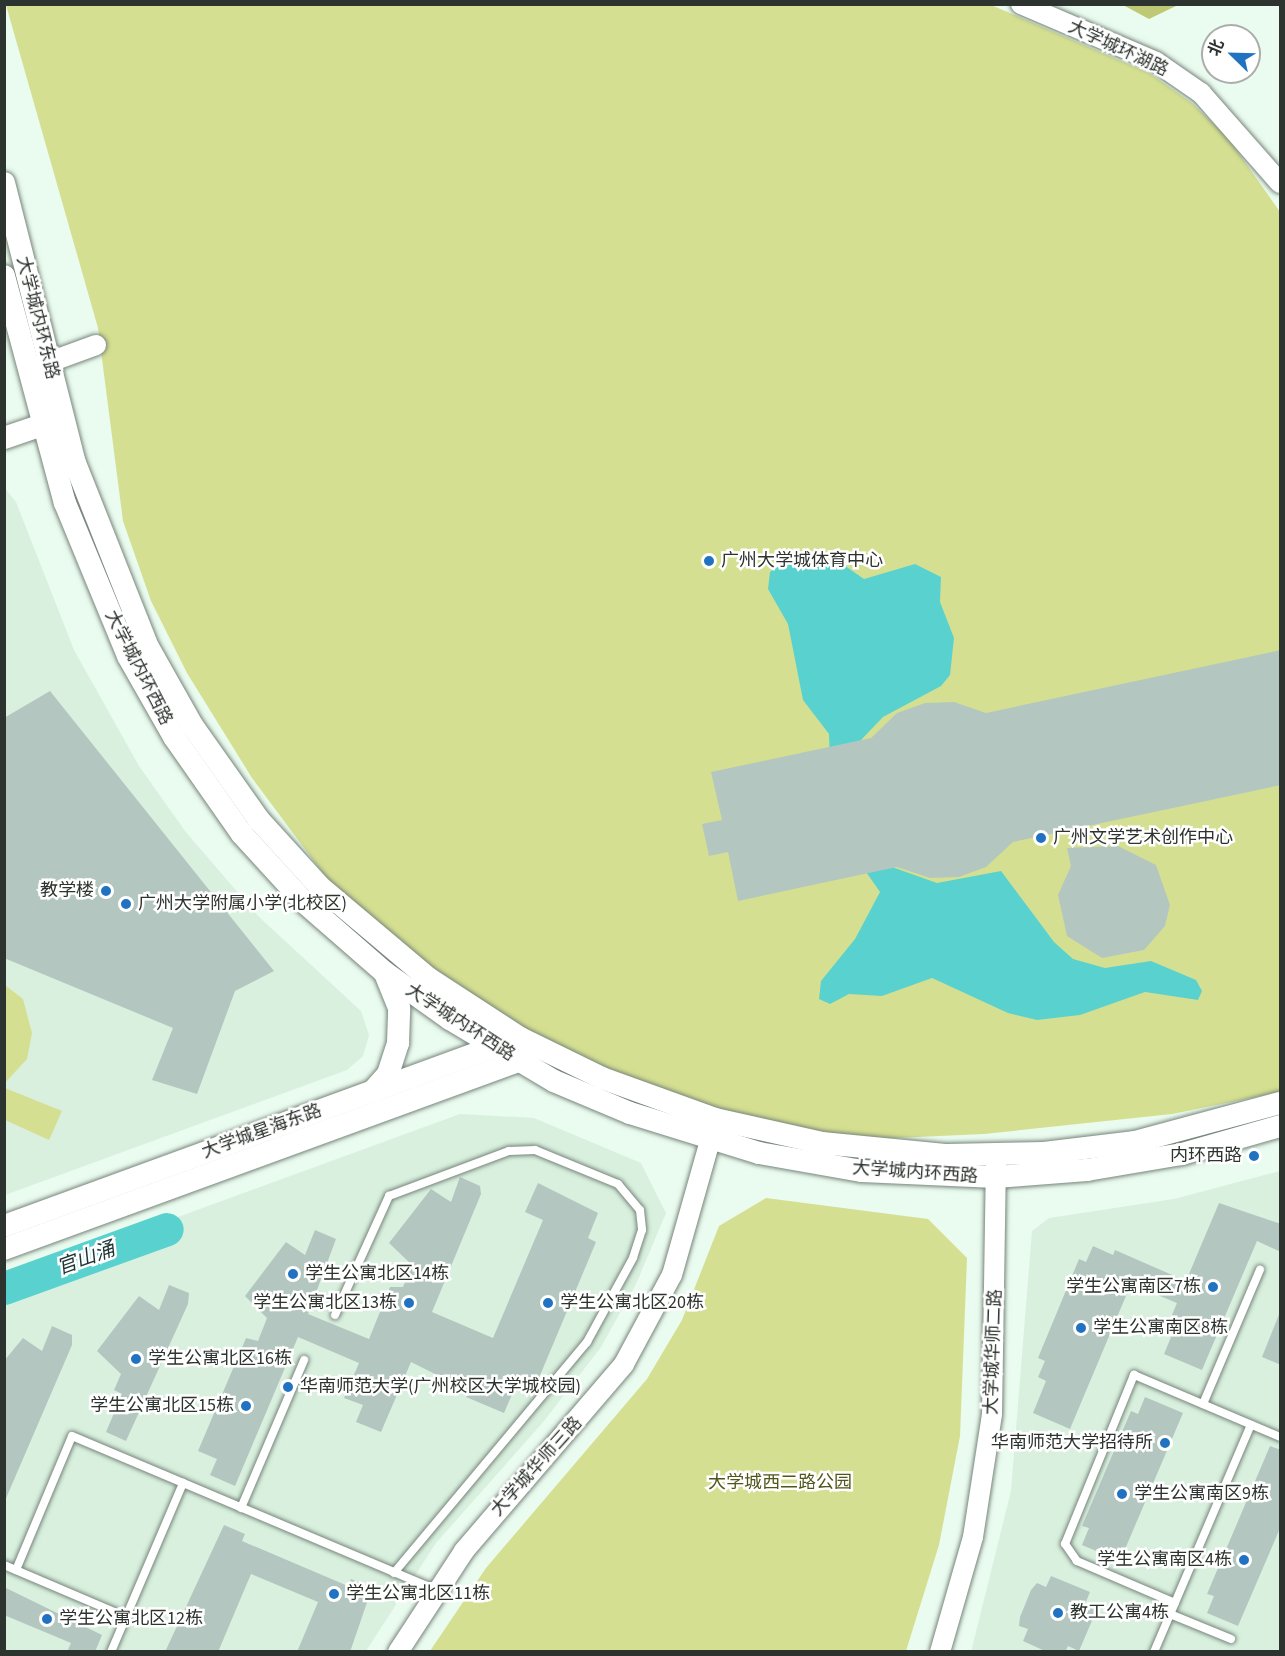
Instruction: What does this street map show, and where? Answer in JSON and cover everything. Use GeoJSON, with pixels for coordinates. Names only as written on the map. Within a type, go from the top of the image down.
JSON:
{"type":"FeatureCollection","features":[{"type":"Feature","properties":{"kind":"main road","name":"大学城内环东路"},"geometry":{"type":"LineString","coordinates":[[4,183],[18,318]]}},
{"type":"Feature","properties":{"kind":"main road","name":"大学城内环东路"},"geometry":{"type":"LineString","coordinates":[[4,276],[18,318]]}},
{"type":"Feature","properties":{"kind":"main road","name":"大学城内环西路"},"geometry":{"type":"LineString","coordinates":[[18,318],[38,366],[52,422],[112,621],[174,736],[272,868],[384,972],[494,1047],[518,1061],[630,1113],[710,1140],[862,1171],[1139,1163],[1281,1126]]}},
{"type":"Feature","properties":{"kind":"main road","name":"大学城内环西路"},"geometry":{"type":"LineString","coordinates":[[52,422],[131,612],[166,681],[234,788],[288,854],[363,927],[428,978],[520,1038],[638,1093],[765,1132],[864,1149],[996,1166],[1135,1142],[1281,1103]]}},
{"type":"Feature","properties":{"kind":"main road"},"geometry":{"type":"LineString","coordinates":[[4,438],[52,422]]}},
{"type":"Feature","properties":{"kind":"main road"},"geometry":{"type":"LineString","coordinates":[[372,1092],[388,1074],[398,1041],[399,1008],[384,972]]}},
{"type":"Feature","properties":{"kind":"main road","name":"大学城星海东路"},"geometry":{"type":"LineString","coordinates":[[4,1226],[520,1038]]}},
{"type":"Feature","properties":{"kind":"main road","name":"大学城星海东路"},"geometry":{"type":"LineString","coordinates":[[4,1249],[518,1061]]}},
{"type":"Feature","properties":{"kind":"street","name":"大学城环湖路"},"geometry":{"type":"LineString","coordinates":[[1021,4],[1156,62],[1201,93],[1281,183]]}},
{"type":"Feature","properties":{"kind":"street"},"geometry":{"type":"LineString","coordinates":[[38,366],[96,345]]}},
{"type":"Feature","properties":{"kind":"street","name":"大学城华师三路"},"geometry":{"type":"LineString","coordinates":[[398,1652],[436,1590],[629,1356],[681,1252],[710,1140]]}},
{"type":"Feature","properties":{"kind":"street","name":"大学城华师二路"},"geometry":{"type":"LineString","coordinates":[[940,1652],[973,1537],[992,1414],[996,1166]]}},
{"type":"Feature","properties":{"kind":"lane"},"geometry":{"type":"LineString","coordinates":[[335,1315],[389,1196],[509,1150],[536,1150],[618,1184],[640,1210],[642,1230],[633,1258],[587,1342],[394,1573]]}},
{"type":"Feature","properties":{"kind":"lane"},"geometry":{"type":"LineString","coordinates":[[1203,1404],[1260,1270]]}},
{"type":"Feature","properties":{"kind":"lane"},"geometry":{"type":"LineString","coordinates":[[241,1508],[304,1360]]}},
{"type":"Feature","properties":{"kind":"lane"},"geometry":{"type":"LineString","coordinates":[[1175,1603],[1073,1559],[1065,1541],[1134,1375],[1281,1437]]}},
{"type":"Feature","properties":{"kind":"lane"},"geometry":{"type":"LineString","coordinates":[[1154,1652],[1251,1425]]}},
{"type":"Feature","properties":{"kind":"lane"},"geometry":{"type":"LineString","coordinates":[[16,1570],[72,1436],[436,1590]]}},
{"type":"Feature","properties":{"kind":"lane"},"geometry":{"type":"LineString","coordinates":[[111,1652],[183,1483]]}},
{"type":"Feature","properties":{"kind":"lane"},"geometry":{"type":"LineString","coordinates":[[4,1565],[126,1617]]}},
{"type":"Feature","properties":{"kind":"lane"},"geometry":{"type":"LineString","coordinates":[[1170,1614],[1231,1639]]}},
{"type":"Feature","properties":{"kind":"shaded area","name":"广州大学附属小学(北校区)"},"geometry":{"type":"Polygon","coordinates":[[[4,487],[16,502],[74,650],[139,766],[185,831],[258,916],[361,1011],[369,1035],[363,1056],[347,1070],[5,1195],[4,487]]]}},
{"type":"Feature","properties":{"kind":"shaded area","name":"华南师范大学(广州校区大学城校园)"},"geometry":{"type":"Polygon","coordinates":[[[460,1114],[534,1118],[641,1163],[666,1213],[636,1284],[601,1347],[544,1421],[436,1543],[366,1651],[5,1652],[5,1297],[172,1236],[167,1221],[460,1114]]]}},
{"type":"Feature","properties":{"kind":"shaded area"},"geometry":{"type":"Polygon","coordinates":[[[1280,1171],[1280,1651],[971,1652],[1011,1491],[1032,1231],[1049,1218],[1174,1199],[1280,1171]]]}},
{"type":"Feature","properties":{"kind":"green space","name":"广州大学城体育中心"},"geometry":{"type":"Polygon","coordinates":[[[6,5],[991,5],[1149,73],[1192,103],[1228,138],[1280,212],[1280,1092],[1172,1114],[984,1134],[872,1139],[803,1133],[705,1110],[584,1063],[429,979],[331,884],[252,778],[187,673],[151,601],[123,521],[98,328],[6,5]]]}},
{"type":"Feature","properties":{"kind":"green space"},"geometry":{"type":"Polygon","coordinates":[[[1123,5],[1178,5],[1149,19],[1123,5]]]}},
{"type":"Feature","properties":{"kind":"green space"},"geometry":{"type":"Polygon","coordinates":[[[5,985],[23,999],[32,1033],[27,1059],[5,1083],[5,985]]]}},
{"type":"Feature","properties":{"kind":"green space"},"geometry":{"type":"Polygon","coordinates":[[[5,1088],[62,1111],[49,1140],[5,1120],[5,1088]]]}},
{"type":"Feature","properties":{"kind":"green space","name":"大学城西二路公园"},"geometry":{"type":"Polygon","coordinates":[[[766,1198],[928,1219],[967,1258],[960,1436],[939,1545],[906,1651],[430,1651],[486,1568],[647,1379],[682,1320],[719,1226],[766,1198]]]}},
{"type":"Feature","properties":{"kind":"water"},"geometry":{"type":"Polygon","coordinates":[[[790,558],[814,565],[838,561],[864,579],[915,564],[941,577],[940,602],[954,638],[950,675],[941,686],[883,717],[861,740],[892,867],[937,883],[1001,871],[1054,942],[1073,959],[1105,968],[1151,961],[1196,980],[1202,991],[1198,1000],[1145,992],[1080,1015],[1037,1020],[1008,1013],[932,978],[882,996],[849,994],[830,1004],[819,999],[821,981],[855,939],[880,892],[864,869],[830,766],[829,734],[803,700],[788,624],[768,589],[770,572],[790,558]]]}},
{"type":"Feature","properties":{"kind":"building"},"geometry":{"type":"Polygon","coordinates":[[[1281,650],[1281,785],[1013,842],[986,867],[959,877],[930,878],[897,867],[738,901],[728,852],[709,856],[702,824],[722,820],[711,772],[871,738],[897,713],[925,703],[954,702],[986,713],[1281,650]]]}},
{"type":"Feature","properties":{"kind":"building","name":"教学楼"},"geometry":{"type":"Polygon","coordinates":[[[50,691],[274,971],[235,991],[197,1094],[152,1080],[173,1028],[4,958],[4,718],[50,691]]]}},
{"type":"Feature","properties":{"kind":"building"},"geometry":{"type":"Polygon","coordinates":[[[1118,846],[1156,865],[1170,905],[1165,926],[1144,950],[1102,958],[1067,936],[1058,895],[1071,866],[1067,848],[1118,846]]]}},
{"type":"Feature","properties":{"kind":"building"},"geometry":{"type":"Polygon","coordinates":[[[460,1177],[480,1186],[481,1194],[432,1312],[493,1338],[543,1220],[525,1212],[538,1183],[598,1213],[588,1238],[596,1242],[536,1385],[519,1378],[504,1413],[466,1397],[469,1391],[411,1362],[381,1432],[356,1422],[363,1405],[344,1398],[359,1363],[298,1337],[235,1486],[210,1475],[217,1459],[198,1451],[246,1338],[258,1341],[267,1318],[245,1296],[286,1242],[305,1255],[315,1230],[336,1239],[308,1314],[369,1339],[390,1287],[403,1287],[412,1265],[389,1243],[431,1189],[451,1202],[460,1177]]]}},
{"type":"Feature","properties":{"kind":"building"},"geometry":{"type":"Polygon","coordinates":[[[1219,1203],[1281,1224],[1281,1252],[1257,1241],[1202,1370],[1164,1354],[1171,1337],[1164,1334],[1177,1303],[1131,1284],[1070,1429],[1033,1413],[1046,1381],[1038,1377],[1045,1361],[1038,1358],[1079,1259],[1086,1262],[1093,1246],[1113,1255],[1115,1250],[1186,1281],[1219,1203]]]}},
{"type":"Feature","properties":{"kind":"building","name":"学生公寓北区16栋"},"geometry":{"type":"Polygon","coordinates":[[[169,1285],[189,1293],[188,1304],[126,1441],[106,1432],[122,1394],[114,1390],[121,1374],[97,1351],[139,1296],[159,1310],[169,1285]]]}},
{"type":"Feature","properties":{"kind":"building"},"geometry":{"type":"Polygon","coordinates":[[[1281,1312],[1281,1365],[1262,1357],[1281,1312]]]}},
{"type":"Feature","properties":{"kind":"building"},"geometry":{"type":"Polygon","coordinates":[[[52,1326],[72,1335],[72,1345],[4,1503],[4,1361],[23,1338],[42,1351],[52,1326]]]}},
{"type":"Feature","properties":{"kind":"building","name":"学生公寓南区9栋"},"geometry":{"type":"Polygon","coordinates":[[[1145,1397],[1183,1413],[1120,1561],[1082,1545],[1089,1528],[1082,1526],[1131,1411],[1138,1414],[1145,1397]]]}},
{"type":"Feature","properties":{"kind":"building","name":"学生公寓南区4栋"},"geometry":{"type":"Polygon","coordinates":[[[1270,1446],[1281,1450],[1281,1526],[1238,1626],[1207,1613],[1214,1596],[1207,1594],[1270,1446]]]}},
{"type":"Feature","properties":{"kind":"building","name":"学生公寓北区11栋"},"geometry":{"type":"Polygon","coordinates":[[[224,1525],[245,1534],[242,1541],[348,1586],[351,1579],[372,1588],[350,1652],[297,1652],[318,1602],[251,1574],[218,1652],[165,1652],[224,1525]]]}},
{"type":"Feature","properties":{"kind":"building","name":"教工公寓4栋"},"geometry":{"type":"Polygon","coordinates":[[[1051,1576],[1090,1592],[1085,1604],[1097,1609],[1079,1651],[1068,1646],[1065,1652],[1047,1652],[1023,1641],[1028,1629],[1019,1626],[1020,1617],[1031,1590],[1037,1583],[1046,1587],[1051,1576]]]}},
{"type":"Feature","properties":{"kind":"building","name":"学生公寓北区12栋"},"geometry":{"type":"Polygon","coordinates":[[[4,1587],[102,1635],[95,1652],[67,1652],[71,1643],[4,1615],[4,1587]]]}},
{"type":"Feature","properties":{"kind":"waterway","name":"官山涌"},"geometry":{"type":"LineString","coordinates":[[4,1288],[167,1229]]}},
{"type":"Feature","properties":{"kind":"place","name":"广州大学城体育中心"},"geometry":{"type":"Point","coordinates":[709,561]}},
{"type":"Feature","properties":{"kind":"place","name":"广州文学艺术创作中心"},"geometry":{"type":"Point","coordinates":[1041,838]}},
{"type":"Feature","properties":{"kind":"place","name":"教学楼"},"geometry":{"type":"Point","coordinates":[106,891]}},
{"type":"Feature","properties":{"kind":"place","name":"广州大学附属小学(北校区)"},"geometry":{"type":"Point","coordinates":[126,904]}},
{"type":"Feature","properties":{"kind":"place","name":"内环西路"},"geometry":{"type":"Point","coordinates":[1254,1156]}},
{"type":"Feature","properties":{"kind":"place","name":"学生公寓北区14栋"},"geometry":{"type":"Point","coordinates":[293,1274]}},
{"type":"Feature","properties":{"kind":"place","name":"学生公寓南区7栋"},"geometry":{"type":"Point","coordinates":[1213,1287]}},
{"type":"Feature","properties":{"kind":"place","name":"学生公寓北区13栋"},"geometry":{"type":"Point","coordinates":[409,1303]}},
{"type":"Feature","properties":{"kind":"place","name":"学生公寓北区20栋"},"geometry":{"type":"Point","coordinates":[548,1303]}},
{"type":"Feature","properties":{"kind":"place","name":"学生公寓南区8栋"},"geometry":{"type":"Point","coordinates":[1081,1328]}},
{"type":"Feature","properties":{"kind":"place","name":"学生公寓北区16栋"},"geometry":{"type":"Point","coordinates":[136,1359]}},
{"type":"Feature","properties":{"kind":"place","name":"华南师范大学(广州校区大学城校园)"},"geometry":{"type":"Point","coordinates":[288,1387]}},
{"type":"Feature","properties":{"kind":"place","name":"学生公寓北区15栋"},"geometry":{"type":"Point","coordinates":[246,1406]}},
{"type":"Feature","properties":{"kind":"place","name":"华南师范大学招待所"},"geometry":{"type":"Point","coordinates":[1165,1443]}},
{"type":"Feature","properties":{"kind":"place","name":"学生公寓南区9栋"},"geometry":{"type":"Point","coordinates":[1122,1494]}},
{"type":"Feature","properties":{"kind":"place","name":"学生公寓南区4栋"},"geometry":{"type":"Point","coordinates":[1244,1560]}},
{"type":"Feature","properties":{"kind":"place","name":"学生公寓北区11栋"},"geometry":{"type":"Point","coordinates":[334,1594]}},
{"type":"Feature","properties":{"kind":"place","name":"教工公寓4栋"},"geometry":{"type":"Point","coordinates":[1058,1613]}},
{"type":"Feature","properties":{"kind":"place","name":"学生公寓北区12栋"},"geometry":{"type":"Point","coordinates":[47,1619]}}]}
